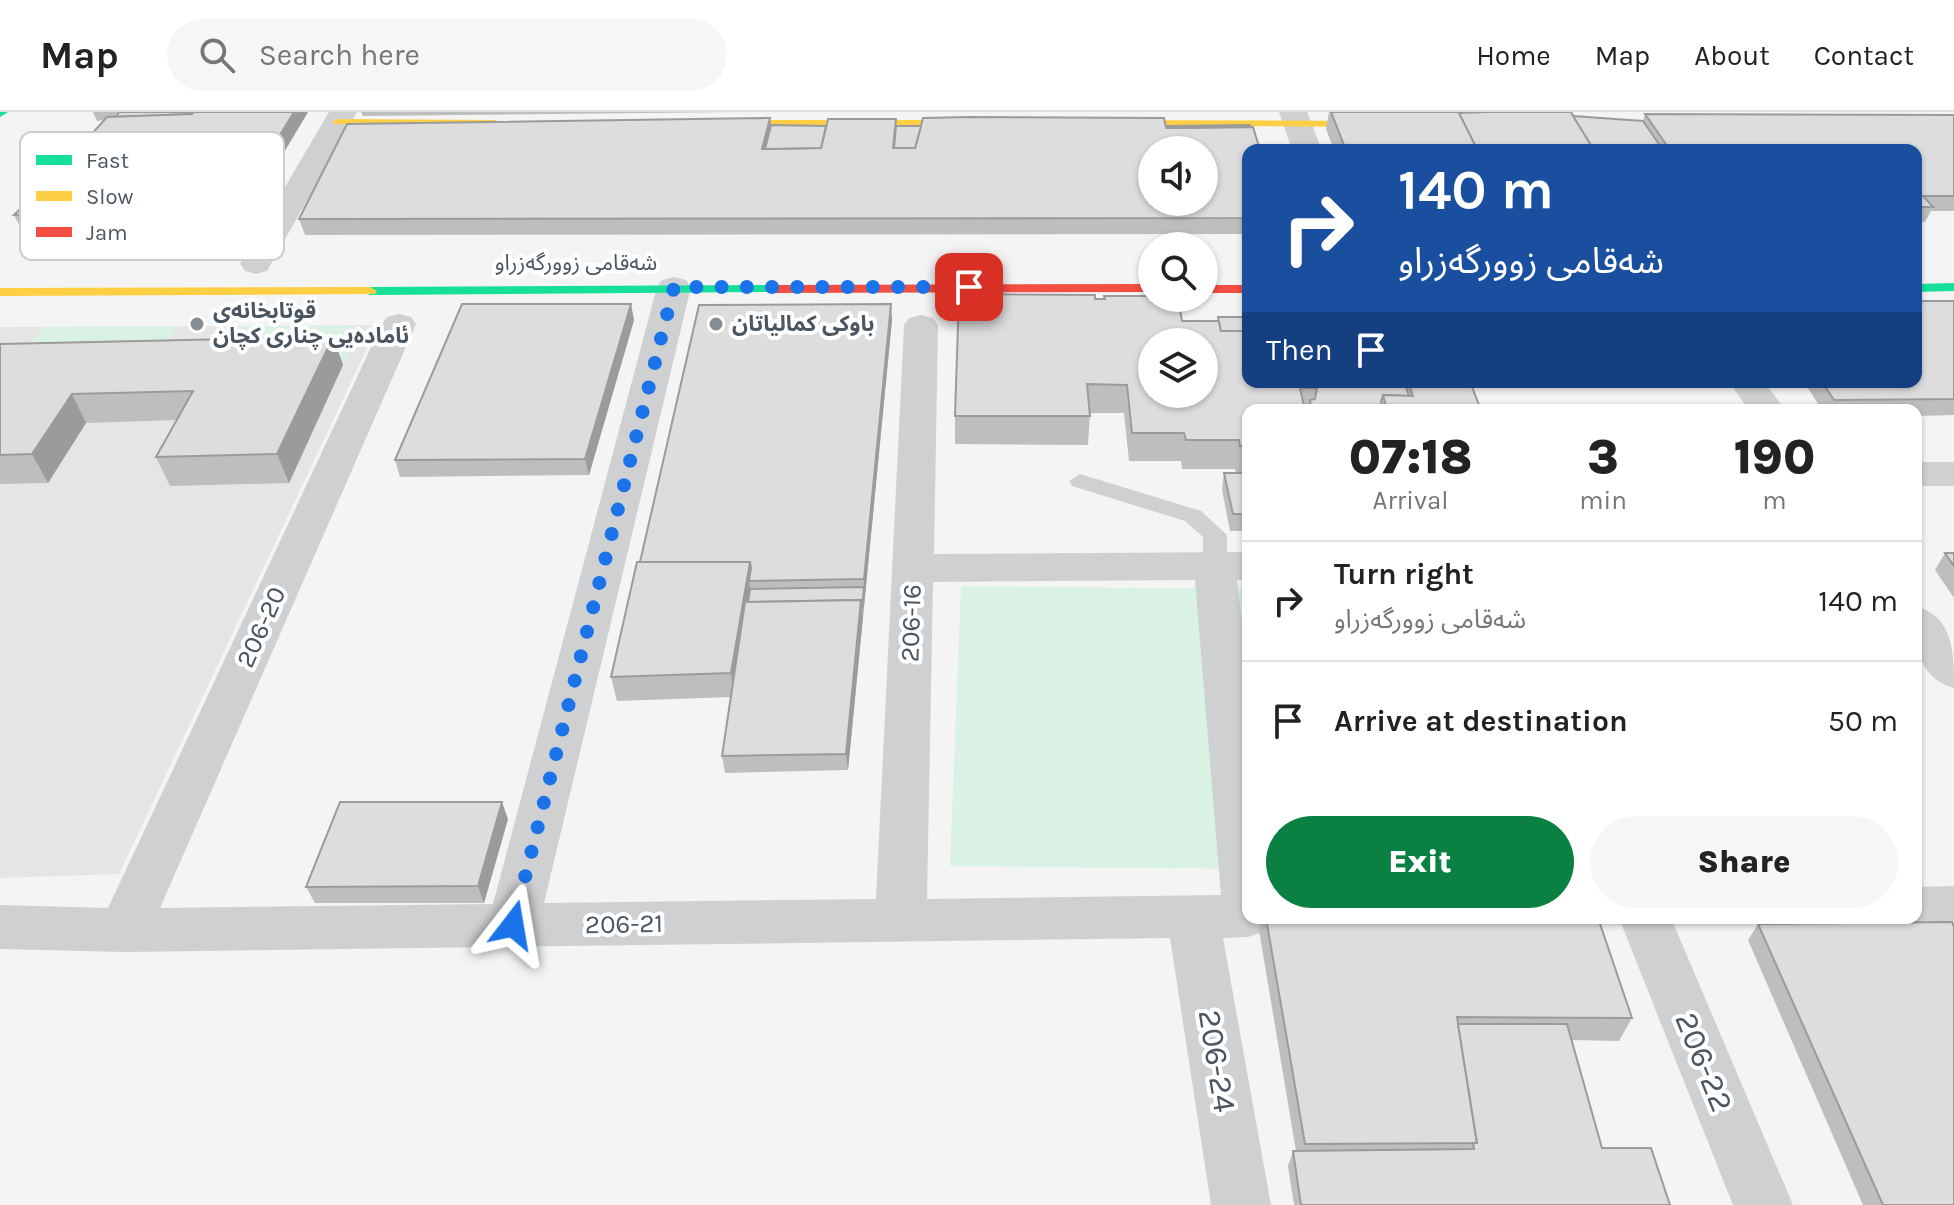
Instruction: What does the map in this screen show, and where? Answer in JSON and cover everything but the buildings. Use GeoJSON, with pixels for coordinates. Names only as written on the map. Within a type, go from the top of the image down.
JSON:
{"type":"FeatureCollection","features":[{"type":"Feature","properties":{"kind":"main road"},"geometry":{"type":"LineString","coordinates":[[340,117],[514,123]]}},
{"type":"Feature","properties":{"kind":"main road"},"geometry":{"type":"LineString","coordinates":[[690,123],[993,123]]}},
{"type":"Feature","properties":{"kind":"main road"},"geometry":{"type":"LineString","coordinates":[[1089,123],[1299,129],[1407,123]]}},
{"type":"Feature","properties":{"kind":"main road"},"geometry":{"type":"LineString","coordinates":[[992,266],[993,287]]}},
{"type":"Feature","properties":{"kind":"main road","name":"شەقامی زوورگەزراو"},"geometry":{"type":"LineString","coordinates":[[0,292],[674,287],[1138,288]]}},
{"type":"Feature","properties":{"kind":"main road"},"geometry":{"type":"LineString","coordinates":[[1922,288],[1954,287]]}},
{"type":"Feature","properties":{"kind":"main road"},"geometry":{"type":"LineString","coordinates":[[1218,289],[1242,289]]}},
{"type":"Feature","properties":{"kind":"street"},"geometry":{"type":"LineString","coordinates":[[284,216],[340,117]]}},
{"type":"Feature","properties":{"kind":"street"},"geometry":{"type":"LineString","coordinates":[[257,264],[259,260]]}},
{"type":"Feature","properties":{"kind":"street"},"geometry":{"type":"LineString","coordinates":[[513,925],[674,287]]}},
{"type":"Feature","properties":{"kind":"street","name":"206-20"},"geometry":{"type":"LineString","coordinates":[[124,930],[399,324]]}},
{"type":"Feature","properties":{"kind":"street","name":"206-16"},"geometry":{"type":"LineString","coordinates":[[901,920],[921,325]]}},
{"type":"Feature","properties":{"kind":"street"},"geometry":{"type":"LineString","coordinates":[[1922,474],[1954,474]]}},
{"type":"Feature","properties":{"kind":"street"},"geometry":{"type":"LineString","coordinates":[[913,568],[1232,566],[1242,780]]}},
{"type":"Feature","properties":{"kind":"street"},"geometry":{"type":"LineString","coordinates":[[1922,629],[1954,672]]}},
{"type":"Feature","properties":{"kind":"street"},"geometry":{"type":"LineString","coordinates":[[1922,908],[1954,907]]}},
{"type":"Feature","properties":{"kind":"street","name":"206-21"},"geometry":{"type":"LineString","coordinates":[[0,927],[124,930],[1242,916]]}},
{"type":"Feature","properties":{"kind":"street","name":"206-24"},"geometry":{"type":"LineString","coordinates":[[1193,917],[1241,1205]]}},
{"type":"Feature","properties":{"kind":"street","name":"206-22"},"geometry":{"type":"LineString","coordinates":[[1647,924],[1763,1205]]}},
{"type":"Feature","properties":{"kind":"lane"},"geometry":{"type":"LineString","coordinates":[[1080,481],[1193,516],[1215,535],[1232,566]]}},
{"type":"Feature","properties":{"kind":"shaded area"},"geometry":{"type":"Polygon","coordinates":[[[378,325],[119,874],[0,878],[0,327],[378,325]]]}},
{"type":"Feature","properties":{"kind":"green space"},"geometry":{"type":"Polygon","coordinates":[[[178,326],[148,369],[11,372],[44,327],[178,326]]]}},
{"type":"Feature","properties":{"kind":"green space"},"geometry":{"type":"Polygon","coordinates":[[[227,326],[358,326],[343,365],[200,368],[227,326]]]}},
{"type":"Feature","properties":{"kind":"green space"},"geometry":{"type":"Polygon","coordinates":[[[961,586],[1242,589],[1242,869],[950,866],[961,586]]]}},
{"type":"Feature","properties":{"kind":"traffic: fast"},"geometry":{"type":"LineString","coordinates":[[1922,288],[1954,287]]}},
{"type":"Feature","properties":{"kind":"traffic: fast"},"geometry":{"type":"LineString","coordinates":[[370,291],[772,289]]}},
{"type":"Feature","properties":{"kind":"traffic: slow"},"geometry":{"type":"LineString","coordinates":[[338,122],[495,123]]}},
{"type":"Feature","properties":{"kind":"traffic: slow"},"geometry":{"type":"LineString","coordinates":[[712,123],[979,123]]}},
{"type":"Feature","properties":{"kind":"traffic: slow"},"geometry":{"type":"LineString","coordinates":[[1104,123],[1387,124]]}},
{"type":"Feature","properties":{"kind":"traffic: slow"},"geometry":{"type":"LineString","coordinates":[[0,292],[370,291]]}},
{"type":"Feature","properties":{"kind":"traffic: jam"},"geometry":{"type":"LineString","coordinates":[[772,289],[1138,288]]}},
{"type":"Feature","properties":{"kind":"traffic: jam"},"geometry":{"type":"LineString","coordinates":[[1218,289],[1242,289]]}},
{"type":"Feature","properties":{"kind":"place","name":"قوتابخانەی ئامادەیی چناری کچان"},"geometry":{"type":"Point","coordinates":[197,324]}},
{"type":"Feature","properties":{"kind":"place","name":"باوکی کمالیاتان"},"geometry":{"type":"Point","coordinates":[716,324]}},
{"type":"Feature","properties":{"kind":"route"},"geometry":{"type":"LineString","coordinates":[[513,925],[674,287],[969,287]]}}]}
